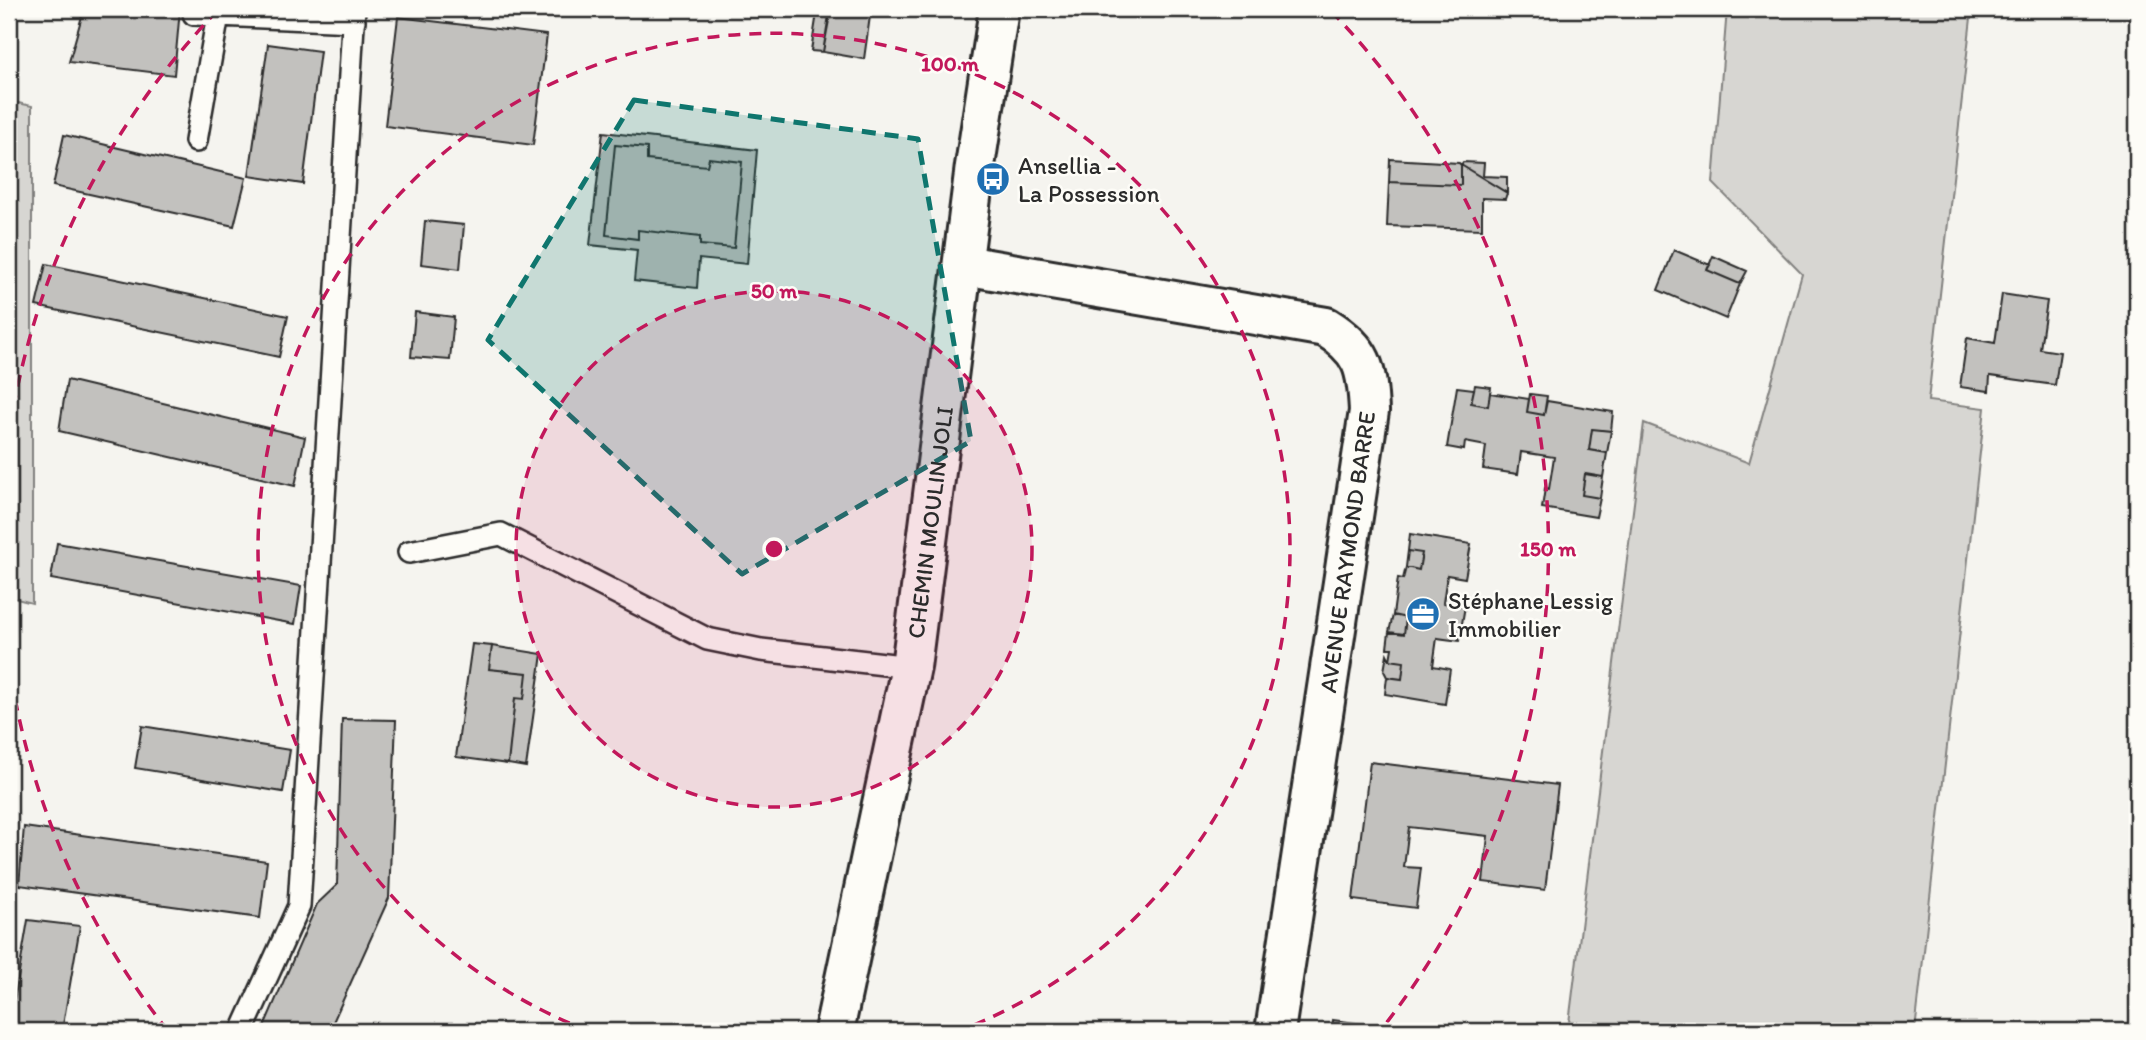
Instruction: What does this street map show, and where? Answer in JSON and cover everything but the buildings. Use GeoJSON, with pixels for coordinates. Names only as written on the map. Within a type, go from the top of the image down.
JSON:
{"type":"FeatureCollection","features":[{"type":"Feature","properties":{"kind":"street","name":"CHEMIN MOULIN JOLI"},"geometry":{"type":"LineString","coordinates":[[834,1031],[911,667],[975,166],[999,9]]}},
{"type":"Feature","properties":{"kind":"street","name":"AVENUE RAYMOND BARRE"},"geometry":{"type":"LineString","coordinates":[[964,265],[1326,327],[1347,340],[1360,357],[1367,382],[1369,411],[1275,1031]]}},
{"type":"Feature","properties":{"kind":"lane"},"geometry":{"type":"LineString","coordinates":[[195,9],[194,14],[218,15],[354,15],[299,906],[242,1031]]}},
{"type":"Feature","properties":{"kind":"lane"},"geometry":{"type":"LineString","coordinates":[[196,141],[218,15]]}},
{"type":"Feature","properties":{"kind":"lane"},"geometry":{"type":"LineString","coordinates":[[410,552],[501,534],[707,639],[761,650],[911,667]]}},
{"type":"Feature","properties":{"kind":"highlighted area"},"geometry":{"type":"Polygon","coordinates":[[[634,100],[918,139],[971,441],[742,574],[488,340],[634,100]]]}},
{"type":"Feature","properties":{"kind":"shaded area"},"geometry":{"type":"Polygon","coordinates":[[[1727,9],[1972,9],[1928,401],[1985,408],[1915,1031],[1568,1031],[1644,423],[1749,463],[1802,274],[1713,183],[1727,9]]]}},
{"type":"Feature","properties":{"kind":"shaded area"},"geometry":{"type":"Polygon","coordinates":[[[9,101],[32,106],[32,603],[9,597],[9,101]]]}},
{"type":"Feature","properties":{"kind":"shaded area"},"geometry":{"type":"Polygon","coordinates":[[[9,597],[20,600],[9,707],[9,597]]]}},
{"type":"Feature","properties":{"kind":"place","name":"Ansellia - La Possession"},"geometry":{"type":"Point","coordinates":[993,179]}},
{"type":"Feature","properties":{"kind":"place","name":"Stéphane Lessig Immobilier"},"geometry":{"type":"Point","coordinates":[1423,614]}}]}
